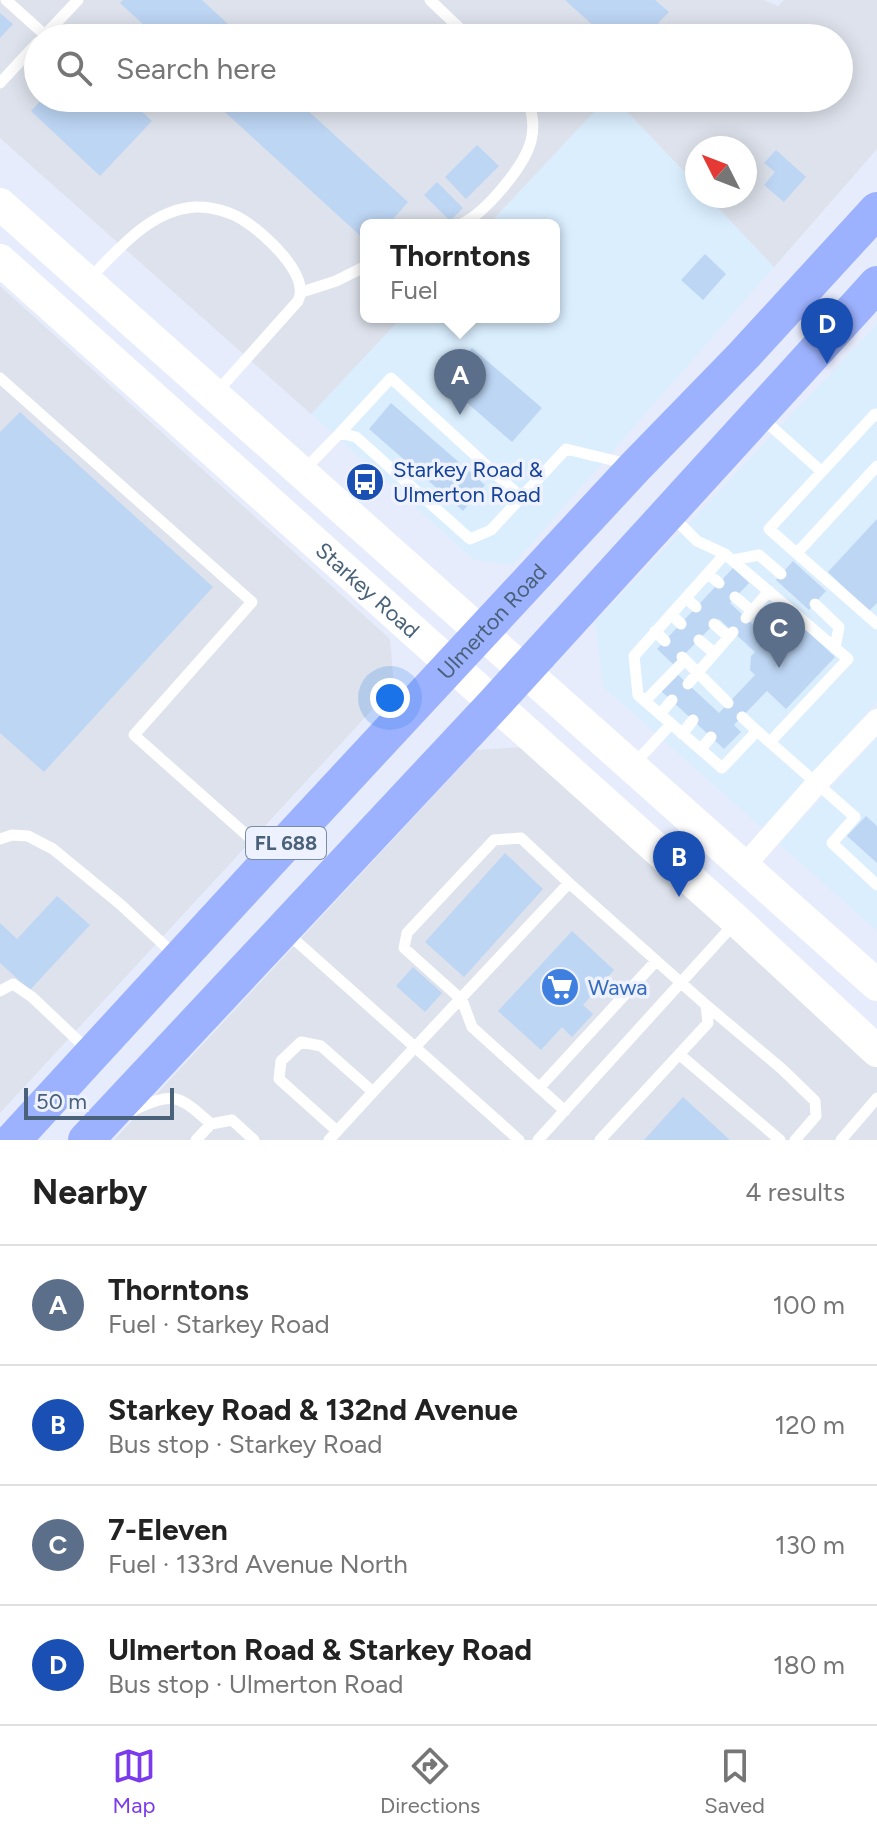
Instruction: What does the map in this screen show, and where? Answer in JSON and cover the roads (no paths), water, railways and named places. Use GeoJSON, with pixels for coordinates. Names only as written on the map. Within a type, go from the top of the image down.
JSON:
{"type":"FeatureCollection","features":[{"type":"Feature","properties":{"kind":"main road","name":"Starkey Road"},"geometry":{"type":"LineString","coordinates":[[0,204],[877,985]]}},
{"type":"Feature","properties":{"kind":"main road","name":"Ulmerton Road"},"geometry":{"type":"LineString","coordinates":[[15,1139],[272,858],[877,210]]}},
{"type":"Feature","properties":{"kind":"main road","name":"Starkey Road"},"geometry":{"type":"LineString","coordinates":[[0,260],[737,921],[877,1051]]}},
{"type":"Feature","properties":{"kind":"main road","name":"FL 688"},"geometry":{"type":"LineString","coordinates":[[94,1132],[495,703],[877,285]]}},
{"type":"Feature","properties":{"kind":"street"},"geometry":{"type":"LineString","coordinates":[[744,866],[818,782],[874,729]]}},
{"type":"Feature","properties":{"kind":"lane"},"geometry":{"type":"LineString","coordinates":[[6,0],[28,24]]}},
{"type":"Feature","properties":{"kind":"lane"},"geometry":{"type":"LineString","coordinates":[[56,24],[78,0]]}},
{"type":"Feature","properties":{"kind":"lane"},"geometry":{"type":"LineString","coordinates":[[430,0],[455,24]]}},
{"type":"Feature","properties":{"kind":"lane"},"geometry":{"type":"LineString","coordinates":[[0,83],[24,58]]}},
{"type":"Feature","properties":{"kind":"lane"},"geometry":{"type":"LineString","coordinates":[[468,219],[506,186],[531,142],[532,112]]}},
{"type":"Feature","properties":{"kind":"lane"},"geometry":{"type":"LineString","coordinates":[[87,281],[136,232],[167,213],[197,206],[242,219],[292,267],[302,292],[298,301],[214,394]]}},
{"type":"Feature","properties":{"kind":"lane"},"geometry":{"type":"LineString","coordinates":[[302,292],[360,269]]}},
{"type":"Feature","properties":{"kind":"lane"},"geometry":{"type":"LineString","coordinates":[[0,378],[252,602],[134,735],[272,858]]}},
{"type":"Feature","properties":{"kind":"lane"},"geometry":{"type":"LineString","coordinates":[[302,472],[391,378],[521,497]]}},
{"type":"Feature","properties":{"kind":"lane"},"geometry":{"type":"LineString","coordinates":[[758,414],[821,471]]}},
{"type":"Feature","properties":{"kind":"lane"},"geometry":{"type":"LineString","coordinates":[[877,416],[875,414],[769,529],[877,624]]}},
{"type":"Feature","properties":{"kind":"lane"},"geometry":{"type":"LineString","coordinates":[[340,433],[356,437],[470,539],[491,530],[566,449],[636,466]]}},
{"type":"Feature","properties":{"kind":"lane"},"geometry":{"type":"LineString","coordinates":[[797,553],[877,466]]}},
{"type":"Feature","properties":{"kind":"lane"},"geometry":{"type":"LineString","coordinates":[[668,512],[697,541],[729,557],[848,659],[770,742]]}},
{"type":"Feature","properties":{"kind":"lane"},"geometry":{"type":"LineString","coordinates":[[757,731],[722,768],[638,695],[634,656],[708,574],[729,557],[759,555],[781,574]]}},
{"type":"Feature","properties":{"kind":"lane"},"geometry":{"type":"LineString","coordinates":[[708,574],[719,583]]}},
{"type":"Feature","properties":{"kind":"lane"},"geometry":{"type":"LineString","coordinates":[[735,597],[749,614],[769,591]]}},
{"type":"Feature","properties":{"kind":"lane"},"geometry":{"type":"LineString","coordinates":[[686,598],[696,607]]}},
{"type":"Feature","properties":{"kind":"lane"},"geometry":{"type":"LineString","coordinates":[[815,604],[839,627],[835,648]]}},
{"type":"Feature","properties":{"kind":"lane"},"geometry":{"type":"LineString","coordinates":[[671,614],[681,624]]}},
{"type":"Feature","properties":{"kind":"lane"},"geometry":{"type":"LineString","coordinates":[[688,684],[731,634],[714,624]]}},
{"type":"Feature","properties":{"kind":"lane"},"geometry":{"type":"LineString","coordinates":[[655,631],[665,641]]}},
{"type":"Feature","properties":{"kind":"lane"},"geometry":{"type":"LineString","coordinates":[[699,640],[714,653]]}},
{"type":"Feature","properties":{"kind":"lane"},"geometry":{"type":"LineString","coordinates":[[645,701],[683,659],[728,703]]}},
{"type":"Feature","properties":{"kind":"lane"},"geometry":{"type":"LineString","coordinates":[[709,703],[718,694]]}},
{"type":"Feature","properties":{"kind":"lane"},"geometry":{"type":"LineString","coordinates":[[660,714],[672,700]]}},
{"type":"Feature","properties":{"kind":"lane"},"geometry":{"type":"LineString","coordinates":[[742,717],[855,817],[832,843],[877,885]]}},
{"type":"Feature","properties":{"kind":"lane"},"geometry":{"type":"LineString","coordinates":[[682,734],[693,720]]}},
{"type":"Feature","properties":{"kind":"lane"},"geometry":{"type":"LineString","coordinates":[[631,766],[671,724]]}},
{"type":"Feature","properties":{"kind":"lane"},"geometry":{"type":"LineString","coordinates":[[701,749],[711,737]]}},
{"type":"Feature","properties":{"kind":"lane"},"geometry":{"type":"LineString","coordinates":[[0,839],[12,835],[28,836],[53,849],[120,904],[179,959]]}},
{"type":"Feature","properties":{"kind":"lane"},"geometry":{"type":"LineString","coordinates":[[565,1111],[472,1027],[462,1000],[404,948],[407,933],[494,840],[521,838],[815,1101],[816,1116],[795,1140]]}},
{"type":"Feature","properties":{"kind":"lane"},"geometry":{"type":"LineString","coordinates":[[373,1092],[321,1046],[301,1042],[292,1047],[281,1061],[279,1079],[333,1136],[569,883]]}},
{"type":"Feature","properties":{"kind":"lane"},"geometry":{"type":"LineString","coordinates":[[538,1140],[737,921]]}},
{"type":"Feature","properties":{"kind":"lane"},"geometry":{"type":"LineString","coordinates":[[283,929],[519,1140]]}},
{"type":"Feature","properties":{"kind":"lane"},"geometry":{"type":"LineString","coordinates":[[539,1088],[656,961]]}},
{"type":"Feature","properties":{"kind":"lane"},"geometry":{"type":"LineString","coordinates":[[0,991],[13,984],[32,997],[93,1054]]}},
{"type":"Feature","properties":{"kind":"lane"},"geometry":{"type":"LineString","coordinates":[[600,1140],[708,1023],[706,1005]]}},
{"type":"Feature","properties":{"kind":"lane"},"geometry":{"type":"LineString","coordinates":[[680,1055],[780,1140]]}},
{"type":"Feature","properties":{"kind":"lane"},"geometry":{"type":"LineString","coordinates":[[94,1132],[164,1096],[188,1103],[211,1124]]}},
{"type":"Feature","properties":{"kind":"lane"},"geometry":{"type":"LineString","coordinates":[[841,1140],[877,1098]]}},
{"type":"Feature","properties":{"kind":"lane"},"geometry":{"type":"LineString","coordinates":[[199,1139],[211,1124],[232,1120],[254,1140]]}},
{"type":"Feature","properties":{"kind":"place","name":"Ulmerton Road & Starkey Road"},"geometry":{"type":"Point","coordinates":[827,364]}},
{"type":"Feature","properties":{"kind":"place","name":"Thorntons"},"geometry":{"type":"Point","coordinates":[460,415]}},
{"type":"Feature","properties":{"kind":"place","name":"Starkey Road & Ulmerton Road"},"geometry":{"type":"Point","coordinates":[365,482]}},
{"type":"Feature","properties":{"kind":"place","name":"7-Eleven"},"geometry":{"type":"Point","coordinates":[779,668]}},
{"type":"Feature","properties":{"kind":"place","name":"Starkey Road & 132nd Avenue"},"geometry":{"type":"Point","coordinates":[679,897]}},
{"type":"Feature","properties":{"kind":"place","name":"Wawa"},"geometry":{"type":"Point","coordinates":[560,987]}}]}
